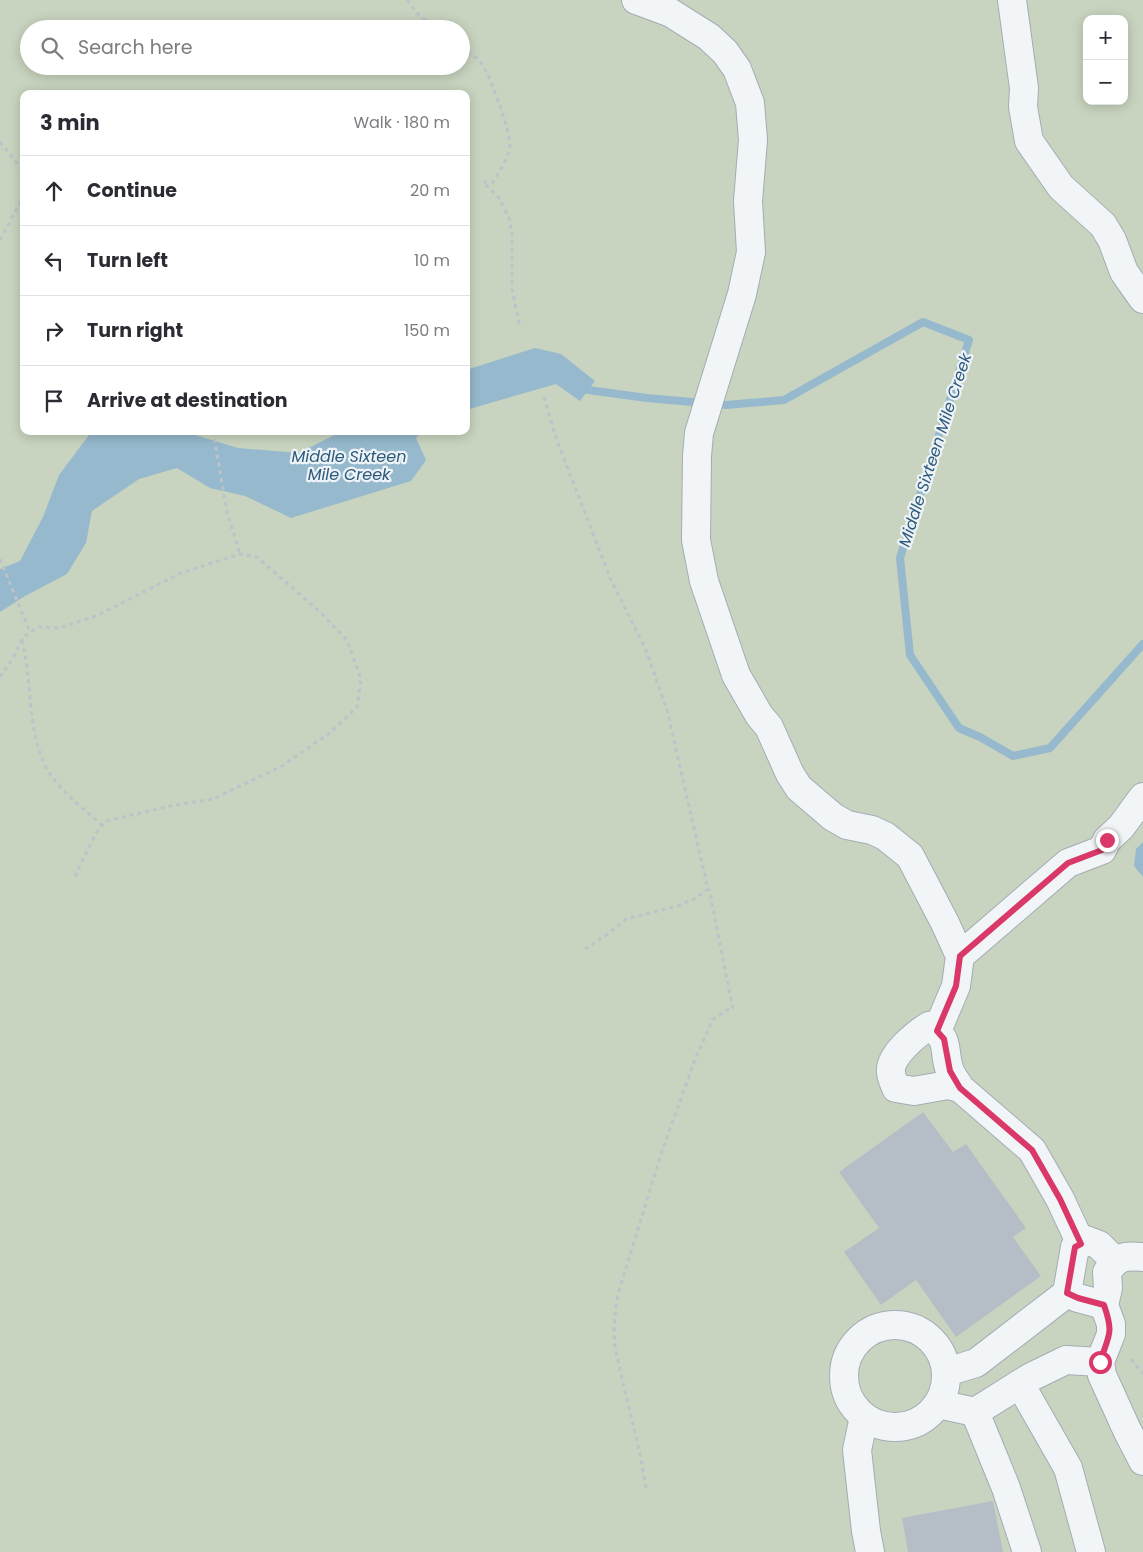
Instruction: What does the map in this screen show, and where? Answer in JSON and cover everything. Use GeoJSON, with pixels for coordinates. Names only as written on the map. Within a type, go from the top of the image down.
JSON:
{"type":"FeatureCollection","features":[{"type":"Feature","properties":{"kind":"lane"},"geometry":{"type":"LineString","coordinates":[[636,0],[671,13],[714,42],[725,52],[736,70],[750,103],[753,140],[748,202],[752,252],[742,294],[699,433],[696,540],[704,581],[736,675],[759,715],[770,727],[790,774],[799,788],[833,817],[885,836],[910,856],[946,923],[960,956],[956,986],[937,1031]]}},
{"type":"Feature","properties":{"kind":"lane"},"geometry":{"type":"LineString","coordinates":[[1012,0],[1024,88],[1023,107],[1030,141],[1062,187],[1103,225],[1112,240],[1124,272],[1143,299]]}},
{"type":"Feature","properties":{"kind":"lane"},"geometry":{"type":"LineString","coordinates":[[960,956],[1068,863],[1102,850],[1107,840],[1121,827],[1143,797]]}},
{"type":"Feature","properties":{"kind":"lane"},"geometry":{"type":"LineString","coordinates":[[960,1088],[948,1085],[914,1091],[896,1088],[890,1071],[895,1057],[918,1033],[929,1026],[937,1031],[944,1039],[950,1071],[960,1088],[1032,1150],[1060,1199],[1081,1244]]}},
{"type":"Feature","properties":{"kind":"lane"},"geometry":{"type":"LineString","coordinates":[[946,1372],[976,1363],[1067,1293],[1075,1247],[1086,1240],[1099,1245],[1115,1261]]}},
{"type":"Feature","properties":{"kind":"lane"},"geometry":{"type":"LineString","coordinates":[[1143,1257],[1127,1256],[1115,1261],[1107,1272],[1108,1288],[1104,1305],[1110,1324],[1110,1334],[1100,1362],[1102,1375],[1143,1461]]}},
{"type":"Feature","properties":{"kind":"lane"},"geometry":{"type":"LineString","coordinates":[[1067,1293],[1104,1305]]}},
{"type":"Feature","properties":{"kind":"lane"},"geometry":{"type":"LineString","coordinates":[[886,1325],[903,1325],[919,1330],[933,1341],[938,1348],[946,1372],[945,1389],[938,1404],[926,1416],[912,1424],[896,1427],[879,1425],[864,1417],[849,1398],[844,1374],[848,1357],[856,1343],[870,1332],[886,1325]]}},
{"type":"Feature","properties":{"kind":"lane"},"geometry":{"type":"LineString","coordinates":[[938,1404],[975,1412],[1020,1384],[1066,1360],[1100,1362]]}},
{"type":"Feature","properties":{"kind":"lane"},"geometry":{"type":"LineString","coordinates":[[1020,1384],[1068,1468],[1091,1552]]}},
{"type":"Feature","properties":{"kind":"lane"},"geometry":{"type":"LineString","coordinates":[[975,1412],[1006,1488],[1027,1552]]}},
{"type":"Feature","properties":{"kind":"lane"},"geometry":{"type":"LineString","coordinates":[[864,1417],[857,1450],[870,1552]]}},
{"type":"Feature","properties":{"kind":"path"},"geometry":{"type":"LineString","coordinates":[[407,0],[426,20]]}},
{"type":"Feature","properties":{"kind":"path"},"geometry":{"type":"LineString","coordinates":[[470,54],[480,62],[486,71],[508,132],[510,147],[502,167],[493,182],[483,182],[499,198],[509,218],[512,232],[512,289],[520,327]]}},
{"type":"Feature","properties":{"kind":"path"},"geometry":{"type":"LineString","coordinates":[[0,142],[20,167]]}},
{"type":"Feature","properties":{"kind":"path"},"geometry":{"type":"LineString","coordinates":[[0,240],[20,203]]}},
{"type":"Feature","properties":{"kind":"path"},"geometry":{"type":"LineString","coordinates":[[544,397],[556,438],[611,580],[646,650],[667,710],[733,1009],[727,1010],[713,1019],[696,1057],[661,1154],[618,1294],[614,1316],[615,1348],[646,1488]]}},
{"type":"Feature","properties":{"kind":"path"},"geometry":{"type":"LineString","coordinates":[[214,435],[225,504],[240,554]]}},
{"type":"Feature","properties":{"kind":"path"},"geometry":{"type":"LineString","coordinates":[[0,677],[13,658],[22,639],[39,627],[60,628],[96,616],[181,573],[240,554],[257,557],[320,612],[347,640],[361,679],[357,707],[332,732],[282,766],[213,799],[175,805],[106,821],[96,833],[74,878]]}},
{"type":"Feature","properties":{"kind":"path"},"geometry":{"type":"LineString","coordinates":[[0,559],[30,632]]}},
{"type":"Feature","properties":{"kind":"path"},"geometry":{"type":"LineString","coordinates":[[22,639],[26,654],[34,730],[43,762],[74,802],[102,826]]}},
{"type":"Feature","properties":{"kind":"path"},"geometry":{"type":"LineString","coordinates":[[585,949],[626,919],[678,906],[696,898],[708,889]]}},
{"type":"Feature","properties":{"kind":"green space"},"geometry":{"type":"Polygon","coordinates":[[[0,0],[1143,0],[1143,1552],[0,1552],[0,0]]]}},
{"type":"Feature","properties":{"kind":"water"},"geometry":{"type":"Polygon","coordinates":[[[535,348],[561,354],[595,381],[580,401],[556,384],[470,409],[470,369],[535,348]]]}},
{"type":"Feature","properties":{"kind":"water","name":"Middle Sixteen Mile Creek"},"geometry":{"type":"Polygon","coordinates":[[[89,435],[195,435],[238,448],[299,453],[334,435],[419,435],[416,438],[426,460],[411,481],[291,518],[245,496],[210,488],[177,468],[139,479],[92,511],[86,543],[67,574],[25,596],[0,612],[0,569],[20,561],[43,517],[59,475],[89,435]]]}},
{"type":"Feature","properties":{"kind":"water"},"geometry":{"type":"Polygon","coordinates":[[[1143,842],[1143,877],[1134,866],[1136,849],[1143,842]]]}},
{"type":"Feature","properties":{"kind":"building"},"geometry":{"type":"Polygon","coordinates":[[[923,1112],[953,1152],[966,1144],[1026,1228],[1013,1237],[1041,1276],[956,1337],[916,1280],[881,1305],[844,1252],[879,1228],[839,1172],[923,1112]]]}},
{"type":"Feature","properties":{"kind":"building"},"geometry":{"type":"Polygon","coordinates":[[[993,1501],[1003,1552],[908,1552],[902,1518],[993,1501]]]}},
{"type":"Feature","properties":{"kind":"waterway","name":"Middle Sixteen Mile Creek"},"geometry":{"type":"LineString","coordinates":[[588,390],[647,398],[726,405],[784,400],[923,322],[969,340],[900,558],[910,655],[959,728],[980,737],[1013,756],[1050,748],[1143,644]]}},
{"type":"Feature","properties":{"kind":"route"},"geometry":{"type":"LineString","coordinates":[[1100,1362],[1110,1334],[1110,1324],[1104,1305],[1067,1293],[1075,1247],[1081,1244],[1060,1199],[1032,1150],[960,1088],[950,1071],[944,1039],[937,1031],[956,986],[960,956],[1068,863],[1102,850],[1107,840]]}}]}
